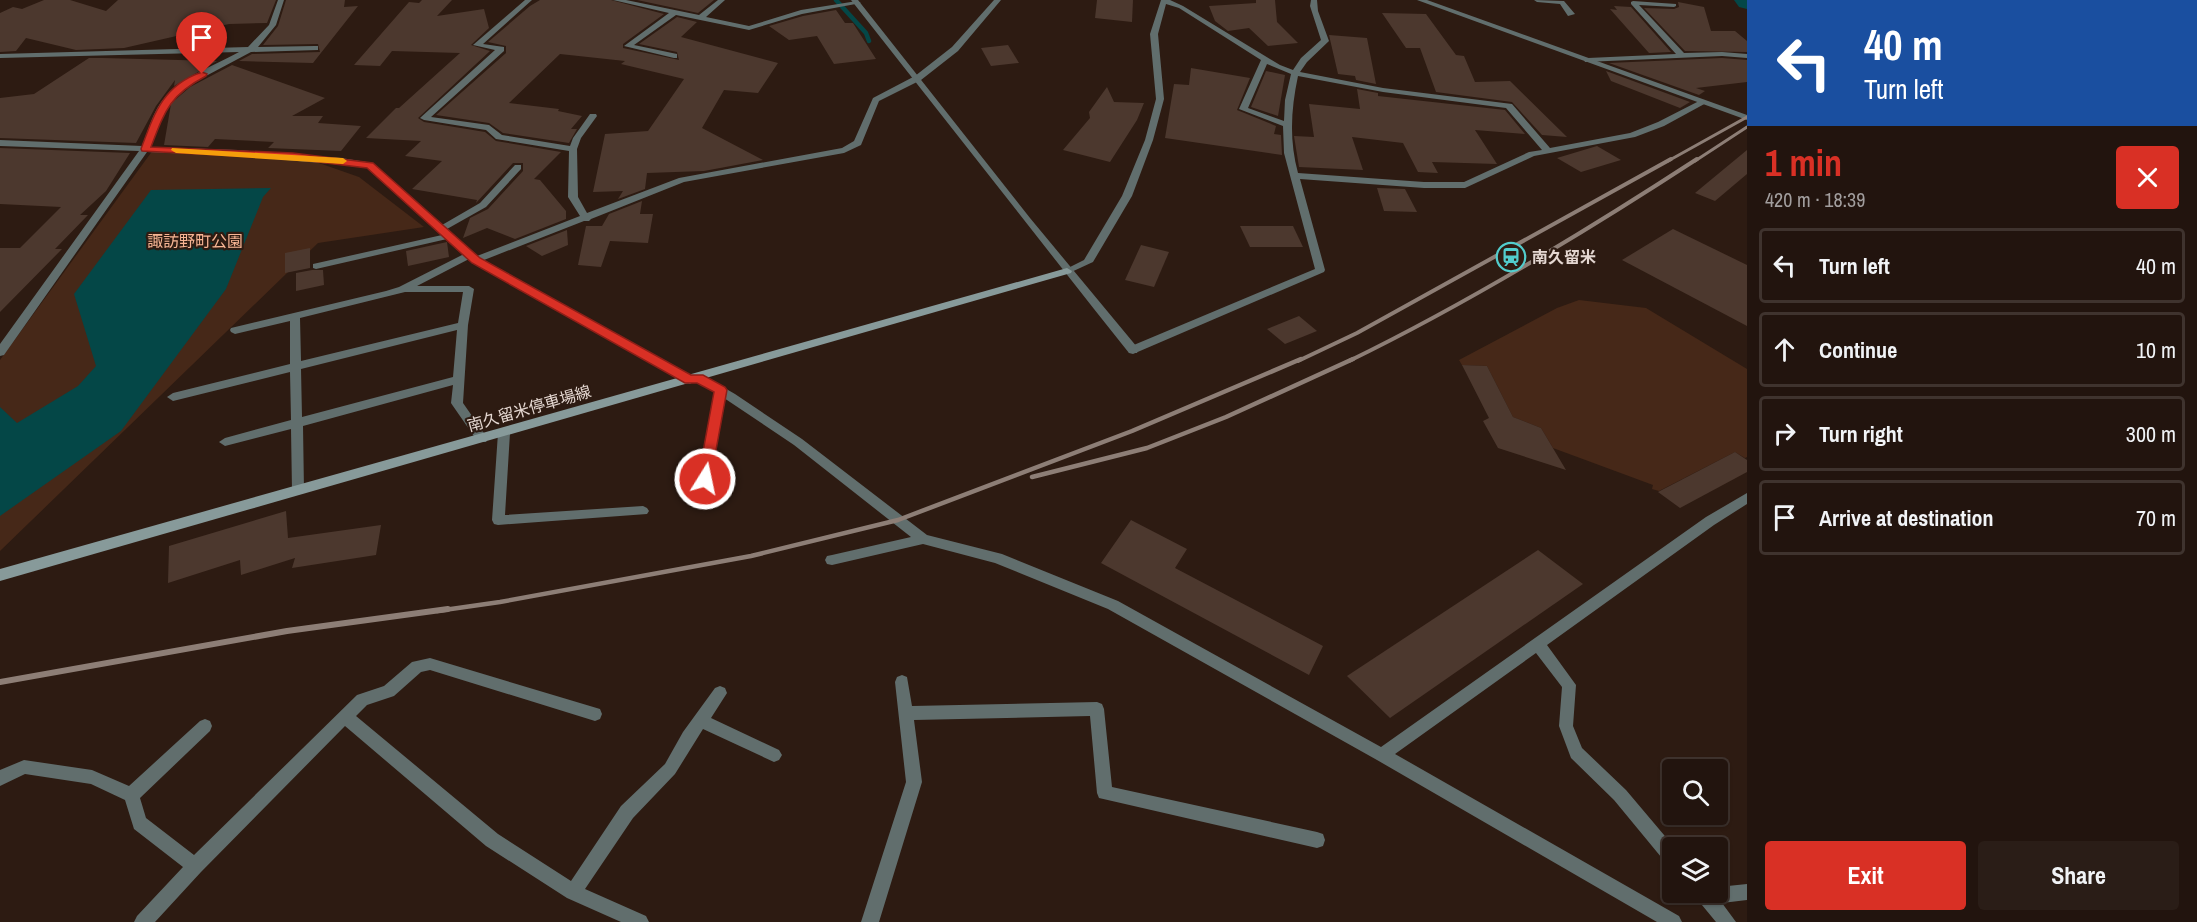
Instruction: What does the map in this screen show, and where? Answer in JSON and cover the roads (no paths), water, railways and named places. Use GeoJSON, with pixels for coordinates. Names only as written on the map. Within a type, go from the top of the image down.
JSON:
{"type":"FeatureCollection","features":[{"type":"Feature","properties":{"kind":"main road","name":"南久留米停車場線"},"geometry":{"type":"LineString","coordinates":[[0,575],[1067,271]]}},
{"type":"Feature","properties":{"kind":"street"},"geometry":{"type":"LineString","coordinates":[[0,352],[146,149],[161,108],[170,96],[186,83],[253,48],[272,25],[280,1],[290,0]]}},
{"type":"Feature","properties":{"kind":"street"},"geometry":{"type":"LineString","coordinates":[[530,0],[477,45],[501,49],[424,118],[489,128],[499,137],[573,149]]}},
{"type":"Feature","properties":{"kind":"street"},"geometry":{"type":"LineString","coordinates":[[616,0],[749,28],[801,12],[856,2],[918,78],[1067,271],[1133,350],[1320,270],[1288,153],[1289,100],[1295,73],[1325,41],[1324,32],[1313,14],[1314,0]]}},
{"type":"Feature","properties":{"kind":"street"},"geometry":{"type":"LineString","coordinates":[[700,18],[722,0]]}},
{"type":"Feature","properties":{"kind":"street"},"geometry":{"type":"LineString","coordinates":[[235,330],[403,289],[473,257],[586,219],[682,180],[844,150],[858,143],[876,100],[918,78],[955,49],[998,0]]}},
{"type":"Feature","properties":{"kind":"street"},"geometry":{"type":"LineString","coordinates":[[1067,271],[1088,262],[1127,196],[1149,140],[1160,99],[1154,34],[1164,0],[1180,7],[1268,61],[1295,73],[1383,90],[1509,106],[1548,151]]}},
{"type":"Feature","properties":{"kind":"street"},"geometry":{"type":"LineString","coordinates":[[1420,0],[1747,118]]}},
{"type":"Feature","properties":{"kind":"street"},"geometry":{"type":"LineString","coordinates":[[1537,0],[1562,2],[1571,15]]}},
{"type":"Feature","properties":{"kind":"street"},"geometry":{"type":"LineString","coordinates":[[1674,5],[1633,3],[1681,55]]}},
{"type":"Feature","properties":{"kind":"street"},"geometry":{"type":"LineString","coordinates":[[674,13],[628,46],[674,56]]}},
{"type":"Feature","properties":{"kind":"street"},"geometry":{"type":"LineString","coordinates":[[0,56],[315,48]]}},
{"type":"Feature","properties":{"kind":"street"},"geometry":{"type":"LineString","coordinates":[[1588,60],[1681,55],[1747,56]]}},
{"type":"Feature","properties":{"kind":"street"},"geometry":{"type":"LineString","coordinates":[[1268,61],[1264,62],[1243,109],[1288,125]]}},
{"type":"Feature","properties":{"kind":"street"},"geometry":{"type":"LineString","coordinates":[[1296,176],[1424,185],[1465,185],[1532,154],[1632,135],[1661,124],[1704,102]]}},
{"type":"Feature","properties":{"kind":"street"},"geometry":{"type":"LineString","coordinates":[[586,219],[573,197],[573,149],[577,138],[593,116]]}},
{"type":"Feature","properties":{"kind":"street"},"geometry":{"type":"LineString","coordinates":[[0,142],[293,156],[370,165],[473,257],[694,379],[720,390],[798,442],[923,539],[997,558],[1113,605],[1382,755],[1673,922]]}},
{"type":"Feature","properties":{"kind":"street"},"geometry":{"type":"LineString","coordinates":[[316,266],[445,232],[483,205],[518,167]]}},
{"type":"Feature","properties":{"kind":"street"},"geometry":{"type":"LineString","coordinates":[[403,289],[469,289],[463,325],[457,403],[482,439]]}},
{"type":"Feature","properties":{"kind":"street"},"geometry":{"type":"LineString","coordinates":[[296,316],[297,491]]}},
{"type":"Feature","properties":{"kind":"street"},"geometry":{"type":"LineString","coordinates":[[172,397],[463,325]]}},
{"type":"Feature","properties":{"kind":"street"},"geometry":{"type":"LineString","coordinates":[[225,442],[459,380]]}},
{"type":"Feature","properties":{"kind":"street"},"geometry":{"type":"LineString","coordinates":[[705,479],[720,390]]}},
{"type":"Feature","properties":{"kind":"street"},"geometry":{"type":"LineString","coordinates":[[504,433],[498,520],[643,511]]}},
{"type":"Feature","properties":{"kind":"street"},"geometry":{"type":"LineString","coordinates":[[1382,755],[1710,521],[1747,498]]}},
{"type":"Feature","properties":{"kind":"street"},"geometry":{"type":"LineString","coordinates":[[832,560],[923,539]]}},
{"type":"Feature","properties":{"kind":"street"},"geometry":{"type":"LineString","coordinates":[[1537,644],[1569,686],[1566,726],[1576,753],[1620,795],[1662,845]]}},
{"type":"Feature","properties":{"kind":"street"},"geometry":{"type":"LineString","coordinates":[[143,922],[195,866],[362,700],[388,691],[417,668],[430,664],[595,714]]}},
{"type":"Feature","properties":{"kind":"street"},"geometry":{"type":"LineString","coordinates":[[870,922],[914,782],[902,682]]}},
{"type":"Feature","properties":{"kind":"street"},"geometry":{"type":"LineString","coordinates":[[573,892],[627,812],[670,769],[688,737],[720,693]]}},
{"type":"Feature","properties":{"kind":"street"},"geometry":{"type":"LineString","coordinates":[[906,713],[1097,709],[1105,793],[1317,840]]}},
{"type":"Feature","properties":{"kind":"street"},"geometry":{"type":"LineString","coordinates":[[345,716],[492,840],[573,892],[640,922]]}},
{"type":"Feature","properties":{"kind":"street"},"geometry":{"type":"LineString","coordinates":[[700,720],[774,755]]}},
{"type":"Feature","properties":{"kind":"street"},"geometry":{"type":"LineString","coordinates":[[131,795],[205,726]]}},
{"type":"Feature","properties":{"kind":"street"},"geometry":{"type":"LineString","coordinates":[[0,778],[24,767],[92,777],[131,795],[140,823],[195,866]]}},
{"type":"Feature","properties":{"kind":"street"},"geometry":{"type":"LineString","coordinates":[[1728,893],[1747,892]]}},
{"type":"Feature","properties":{"kind":"street"},"geometry":{"type":"LineString","coordinates":[[1711,903],[1727,922]]}},
{"type":"Feature","properties":{"kind":"water"},"geometry":{"type":"Polygon","coordinates":[[[271,188],[263,197],[226,289],[121,431],[0,516],[0,407],[17,423],[78,386],[96,366],[74,294],[151,190],[271,188]]]}},
{"type":"Feature","properties":{"kind":"waterway"},"geometry":{"type":"LineString","coordinates":[[836,0],[866,33],[869,41]]}},
{"type":"Feature","properties":{"kind":"railway"},"geometry":{"type":"LineString","coordinates":[[1668,161],[1747,117]]}},
{"type":"Feature","properties":{"kind":"railway"},"geometry":{"type":"LineString","coordinates":[[1695,161],[1747,127]]}},
{"type":"Feature","properties":{"kind":"railway"},"geometry":{"type":"LineString","coordinates":[[1298,361],[1357,333],[1671,159]]}},
{"type":"Feature","properties":{"kind":"railway"},"geometry":{"type":"LineString","coordinates":[[1352,359],[1439,315],[1526,265],[1697,159]]}},
{"type":"Feature","properties":{"kind":"railway"},"geometry":{"type":"LineString","coordinates":[[437,611],[500,602],[751,556],[898,520],[1132,431],[1301,359]]}},
{"type":"Feature","properties":{"kind":"railway"},"geometry":{"type":"LineString","coordinates":[[1032,477],[1147,448],[1226,417],[1352,359]]}},
{"type":"Feature","properties":{"kind":"railway"},"geometry":{"type":"LineString","coordinates":[[0,682],[287,631],[448,609]]}},
{"type":"Feature","properties":{"kind":"place","name":"南久留米"},"geometry":{"type":"Point","coordinates":[1511,257]}},
{"type":"Feature","properties":{"kind":"park label","name":"諏訪野町公園"},"geometry":{"type":"Point","coordinates":[195,241]}}]}
